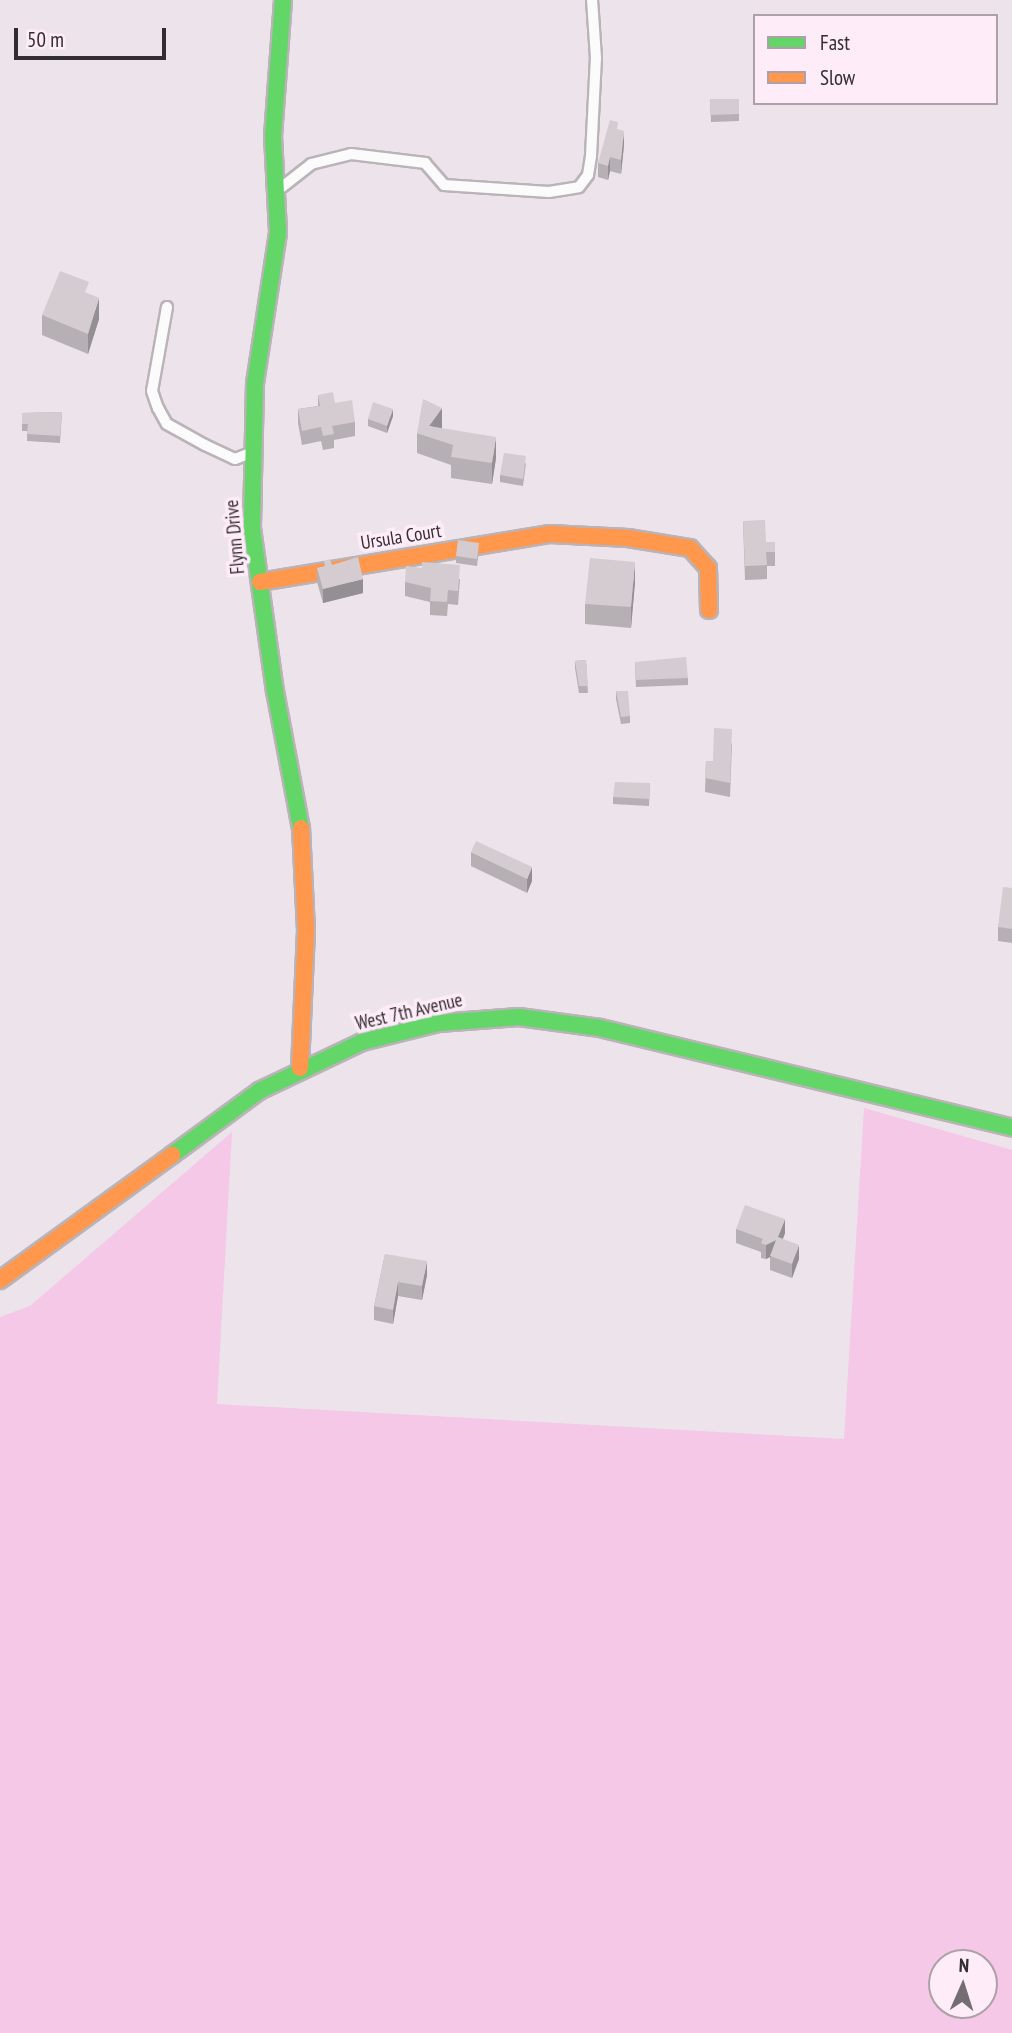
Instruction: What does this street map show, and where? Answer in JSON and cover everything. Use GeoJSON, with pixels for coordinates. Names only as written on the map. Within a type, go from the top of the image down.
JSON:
{"type":"FeatureCollection","features":[{"type":"Feature","properties":{"kind":"street","name":"Flynn Drive"},"geometry":{"type":"LineString","coordinates":[[283,0],[274,136],[278,233],[255,383],[252,528],[301,820],[306,930],[300,1068]]}},
{"type":"Feature","properties":{"kind":"street","name":"Ursula Court"},"geometry":{"type":"LineString","coordinates":[[260,582],[550,534],[642,540],[690,548],[708,568],[709,610]]}},
{"type":"Feature","properties":{"kind":"street","name":"West 7th Avenue"},"geometry":{"type":"LineString","coordinates":[[0,1280],[227,1112],[300,1068],[398,1032],[439,1023],[519,1017],[648,1038],[1012,1128]]}},
{"type":"Feature","properties":{"kind":"lane"},"geometry":{"type":"LineString","coordinates":[[276,197],[295,173],[334,155],[351,154],[425,163],[444,185],[536,192],[579,187],[588,175],[592,131],[596,58],[592,0]]}},
{"type":"Feature","properties":{"kind":"lane"},"geometry":{"type":"LineString","coordinates":[[167,307],[152,391],[167,424],[235,459],[252,453]]}},
{"type":"Feature","properties":{"kind":"shaded area"},"geometry":{"type":"Polygon","coordinates":[[[864,1108],[1012,1150],[1012,2033],[0,2033],[0,1317],[30,1306],[232,1132],[217,1404],[844,1439],[864,1108]]]}},
{"type":"Feature","properties":{"kind":"building"},"geometry":{"type":"Polygon","coordinates":[[[710,99],[739,99],[739,114],[711,115],[710,99]]]}},
{"type":"Feature","properties":{"kind":"building"},"geometry":{"type":"Polygon","coordinates":[[[610,120],[618,122],[617,129],[624,131],[621,160],[610,157],[608,166],[598,163],[610,120]]]}},
{"type":"Feature","properties":{"kind":"building"},"geometry":{"type":"Polygon","coordinates":[[[60,271],[89,282],[85,292],[99,298],[88,334],[42,315],[60,271]]]}},
{"type":"Feature","properties":{"kind":"building"},"geometry":{"type":"Polygon","coordinates":[[[333,392],[335,403],[352,400],[355,422],[332,426],[334,434],[323,436],[321,427],[302,431],[298,409],[320,406],[318,395],[333,392]]]}},
{"type":"Feature","properties":{"kind":"building"},"geometry":{"type":"Polygon","coordinates":[[[423,399],[442,408],[429,426],[496,437],[492,463],[451,457],[453,445],[417,433],[423,399]]]}},
{"type":"Feature","properties":{"kind":"building"},"geometry":{"type":"Polygon","coordinates":[[[373,402],[393,409],[387,426],[368,419],[373,402]]]}},
{"type":"Feature","properties":{"kind":"building"},"geometry":{"type":"Polygon","coordinates":[[[62,412],[60,436],[27,434],[28,424],[22,424],[22,413],[62,412]]]}},
{"type":"Feature","properties":{"kind":"building"},"geometry":{"type":"Polygon","coordinates":[[[504,453],[526,456],[523,479],[500,475],[504,453]]]}},
{"type":"Feature","properties":{"kind":"building"},"geometry":{"type":"Polygon","coordinates":[[[765,520],[766,542],[775,542],[775,552],[766,552],[767,565],[745,566],[743,521],[765,520]]]}},
{"type":"Feature","properties":{"kind":"building"},"geometry":{"type":"Polygon","coordinates":[[[458,540],[479,543],[477,559],[456,556],[458,540]]]}},
{"type":"Feature","properties":{"kind":"building"},"geometry":{"type":"Polygon","coordinates":[[[358,557],[363,579],[323,589],[317,568],[325,566],[324,561],[330,559],[332,565],[358,557]]]}},
{"type":"Feature","properties":{"kind":"building"},"geometry":{"type":"Polygon","coordinates":[[[590,558],[635,562],[631,607],[585,604],[590,558]]]}},
{"type":"Feature","properties":{"kind":"building"},"geometry":{"type":"Polygon","coordinates":[[[422,562],[460,565],[458,591],[448,590],[447,602],[430,601],[431,588],[405,582],[406,566],[422,568],[422,562]]]}},
{"type":"Feature","properties":{"kind":"building"},"geometry":{"type":"Polygon","coordinates":[[[686,657],[688,678],[636,680],[635,662],[686,657]]]}},
{"type":"Feature","properties":{"kind":"building"},"geometry":{"type":"Polygon","coordinates":[[[586,660],[588,686],[579,686],[575,661],[586,660]]]}},
{"type":"Feature","properties":{"kind":"building"},"geometry":{"type":"Polygon","coordinates":[[[616,691],[628,691],[630,716],[621,717],[616,691]]]}},
{"type":"Feature","properties":{"kind":"building"},"geometry":{"type":"Polygon","coordinates":[[[714,728],[732,729],[730,783],[705,778],[706,761],[713,761],[714,728]]]}},
{"type":"Feature","properties":{"kind":"building"},"geometry":{"type":"Polygon","coordinates":[[[615,782],[650,783],[649,799],[613,797],[615,782]]]}},
{"type":"Feature","properties":{"kind":"building"},"geometry":{"type":"Polygon","coordinates":[[[476,841],[532,867],[527,879],[471,852],[476,841]]]}},
{"type":"Feature","properties":{"kind":"building"},"geometry":{"type":"Polygon","coordinates":[[[1003,887],[1012,888],[1012,929],[998,927],[1003,887]]]}},
{"type":"Feature","properties":{"kind":"building"},"geometry":{"type":"Polygon","coordinates":[[[745,1205],[785,1219],[778,1237],[799,1245],[792,1264],[770,1256],[776,1240],[766,1245],[761,1243],[763,1239],[736,1229],[745,1205]]]}},
{"type":"Feature","properties":{"kind":"building"},"geometry":{"type":"Polygon","coordinates":[[[385,1254],[427,1261],[422,1286],[398,1282],[393,1310],[374,1306],[385,1254]]]}},
{"type":"Feature","properties":{"kind":"traffic: fast"},"geometry":{"type":"LineString","coordinates":[[283,0],[273,136],[278,233],[255,383],[252,528],[275,691],[301,828]]}},
{"type":"Feature","properties":{"kind":"traffic: fast"},"geometry":{"type":"LineString","coordinates":[[172,1155],[259,1091],[362,1042],[439,1023],[519,1017],[600,1028],[1012,1128]]}},
{"type":"Feature","properties":{"kind":"traffic: slow"},"geometry":{"type":"LineString","coordinates":[[260,582],[550,534],[628,538],[690,548],[708,568],[709,610]]}},
{"type":"Feature","properties":{"kind":"traffic: slow"},"geometry":{"type":"LineString","coordinates":[[300,1068],[306,930],[301,828]]}},
{"type":"Feature","properties":{"kind":"traffic: slow"},"geometry":{"type":"LineString","coordinates":[[0,1280],[172,1155]]}}]}
